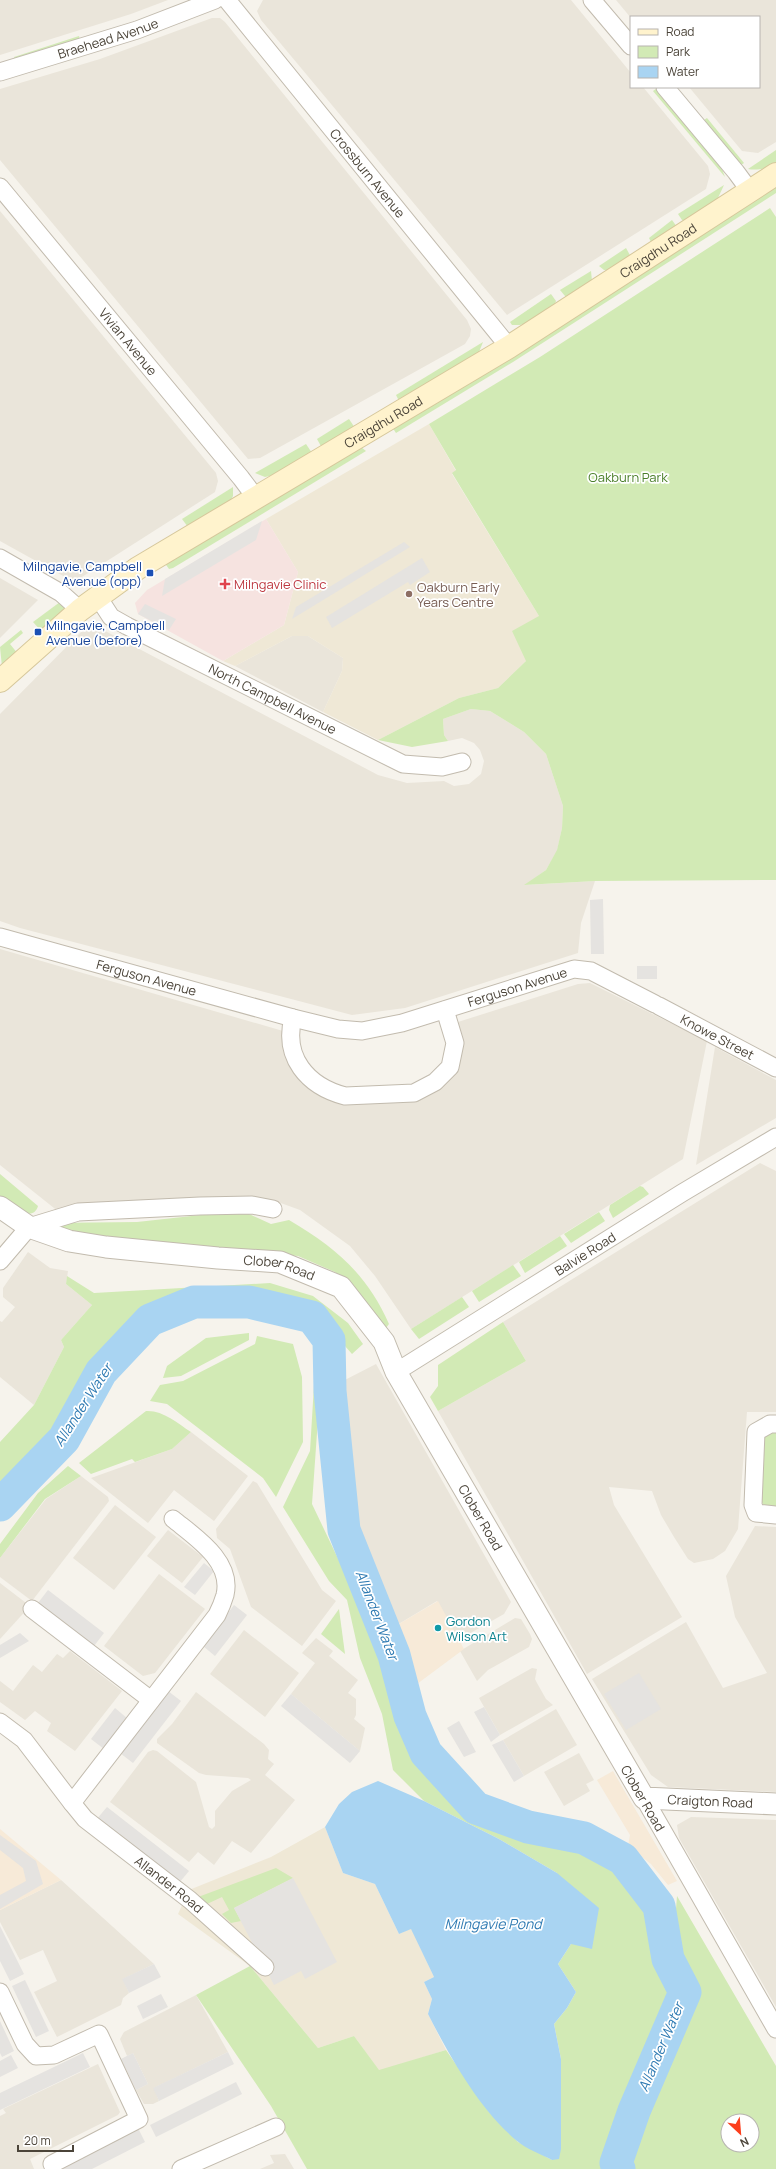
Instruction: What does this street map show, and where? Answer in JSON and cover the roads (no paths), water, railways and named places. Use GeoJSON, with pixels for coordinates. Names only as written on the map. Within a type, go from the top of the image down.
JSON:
{"type":"FeatureCollection","features":[{"type":"Feature","properties":{"kind":"main road","name":"Craigdhu Road"},"geometry":{"type":"LineString","coordinates":[[0,681],[80,610],[138,568],[509,347],[776,174]]}},
{"type":"Feature","properties":{"kind":"street","name":"Braehead Avenue"},"geometry":{"type":"LineString","coordinates":[[0,72],[137,30],[215,0]]}},
{"type":"Feature","properties":{"kind":"street","name":"Crossburn Avenue"},"geometry":{"type":"LineString","coordinates":[[227,0],[509,347]]}},
{"type":"Feature","properties":{"kind":"street"},"geometry":{"type":"LineString","coordinates":[[592,0],[630,45]]}},
{"type":"Feature","properties":{"kind":"street"},"geometry":{"type":"LineString","coordinates":[[666,88],[750,191]]}},
{"type":"Feature","properties":{"kind":"street","name":"Vivian Avenue"},"geometry":{"type":"LineString","coordinates":[[0,187],[256,498]]}},
{"type":"Feature","properties":{"kind":"street"},"geometry":{"type":"LineString","coordinates":[[0,558],[61,593],[80,610]]}},
{"type":"Feature","properties":{"kind":"street","name":"North Campbell Avenue"},"geometry":{"type":"LineString","coordinates":[[98,597],[111,617],[127,626],[403,764],[442,767],[462,762]]}},
{"type":"Feature","properties":{"kind":"street","name":"Ferguson Avenue"},"geometry":{"type":"LineString","coordinates":[[0,937],[293,1018],[338,1029],[362,1031],[402,1024],[574,969],[590,971],[657,1005]]}},
{"type":"Feature","properties":{"kind":"street","name":"Knowe Street"},"geometry":{"type":"LineString","coordinates":[[657,1005],[776,1068]]}},
{"type":"Feature","properties":{"kind":"street"},"geometry":{"type":"LineString","coordinates":[[293,1018],[289,1032],[298,1066],[315,1083],[334,1093],[345,1096],[414,1093],[435,1082],[450,1067],[455,1043],[445,1010]]}},
{"type":"Feature","properties":{"kind":"street","name":"Balvie Road"},"geometry":{"type":"LineString","coordinates":[[396,1372],[682,1192],[776,1137]]}},
{"type":"Feature","properties":{"kind":"street"},"geometry":{"type":"LineString","coordinates":[[0,1261],[29,1227],[78,1212],[130,1208],[252,1205],[274,1209]]}},
{"type":"Feature","properties":{"kind":"street","name":"Clober Road"},"geometry":{"type":"LineString","coordinates":[[0,1207],[29,1227],[69,1241],[106,1247],[218,1258],[280,1262],[341,1287],[384,1342],[396,1372],[644,1798],[776,2029]]}},
{"type":"Feature","properties":{"kind":"street"},"geometry":{"type":"LineString","coordinates":[[776,1424],[770,1424],[756,1432],[753,1505],[756,1513],[776,1515]]}},
{"type":"Feature","properties":{"kind":"street"},"geometry":{"type":"LineString","coordinates":[[72,1803],[217,1615],[225,1595],[226,1583],[224,1572],[216,1558],[206,1546],[173,1519]]}},
{"type":"Feature","properties":{"kind":"street"},"geometry":{"type":"LineString","coordinates":[[32,1609],[151,1700]]}},
{"type":"Feature","properties":{"kind":"street","name":"Allander Road"},"geometry":{"type":"LineString","coordinates":[[0,1722],[24,1740],[85,1819],[190,1900],[265,1967]]}},
{"type":"Feature","properties":{"kind":"street","name":"Craigton Road"},"geometry":{"type":"LineString","coordinates":[[644,1798],[776,1804]]}},
{"type":"Feature","properties":{"kind":"street"},"geometry":{"type":"LineString","coordinates":[[0,1992],[25,2044],[36,2056],[54,2055],[98,2034],[139,2119],[52,2164]]}},
{"type":"Feature","properties":{"kind":"street"},"geometry":{"type":"LineString","coordinates":[[181,2169],[276,2127]]}},
{"type":"Feature","properties":{"kind":"water","name":"Milngavie Pond"},"geometry":{"type":"Polygon","coordinates":[[[378,1781],[424,1801],[499,1839],[557,1873],[599,1908],[592,1949],[571,1944],[558,1964],[576,1992],[567,2008],[554,2024],[561,2059],[561,2149],[559,2159],[552,2160],[521,2144],[490,2114],[466,2082],[428,2014],[432,1999],[424,1982],[434,1977],[411,1929],[399,1934],[375,1884],[343,1873],[325,1827],[339,1804],[352,1792],[378,1781]]]}},
{"type":"Feature","properties":{"kind":"waterway","name":"Allander Water"},"geometry":{"type":"LineString","coordinates":[[0,1505],[64,1439],[101,1372],[150,1320],[194,1302],[249,1302],[312,1317],[329,1340],[330,1391],[344,1530],[394,1655],[410,1716],[426,1753],[476,1808],[528,1827],[584,1838],[623,1859],[659,1906],[668,1959],[685,1992],[634,2111],[616,2163],[619,2169]]}},
{"type":"Feature","properties":{"kind":"place","name":"Milngavie, Campbell Avenue (opp)"},"geometry":{"type":"Point","coordinates":[150,573]}},
{"type":"Feature","properties":{"kind":"place","name":"Milngavie Clinic"},"geometry":{"type":"Point","coordinates":[225,584]}},
{"type":"Feature","properties":{"kind":"place","name":"Oakburn Early Years Centre"},"geometry":{"type":"Point","coordinates":[409,594]}},
{"type":"Feature","properties":{"kind":"place","name":"Milngavie, Campbell Avenue (before)"},"geometry":{"type":"Point","coordinates":[38,632]}},
{"type":"Feature","properties":{"kind":"place","name":"Gordon Wilson Art"},"geometry":{"type":"Point","coordinates":[438,1628]}},
{"type":"Feature","properties":{"kind":"park label","name":"Oakburn Park"},"geometry":{"type":"Point","coordinates":[628,477]}}]}
